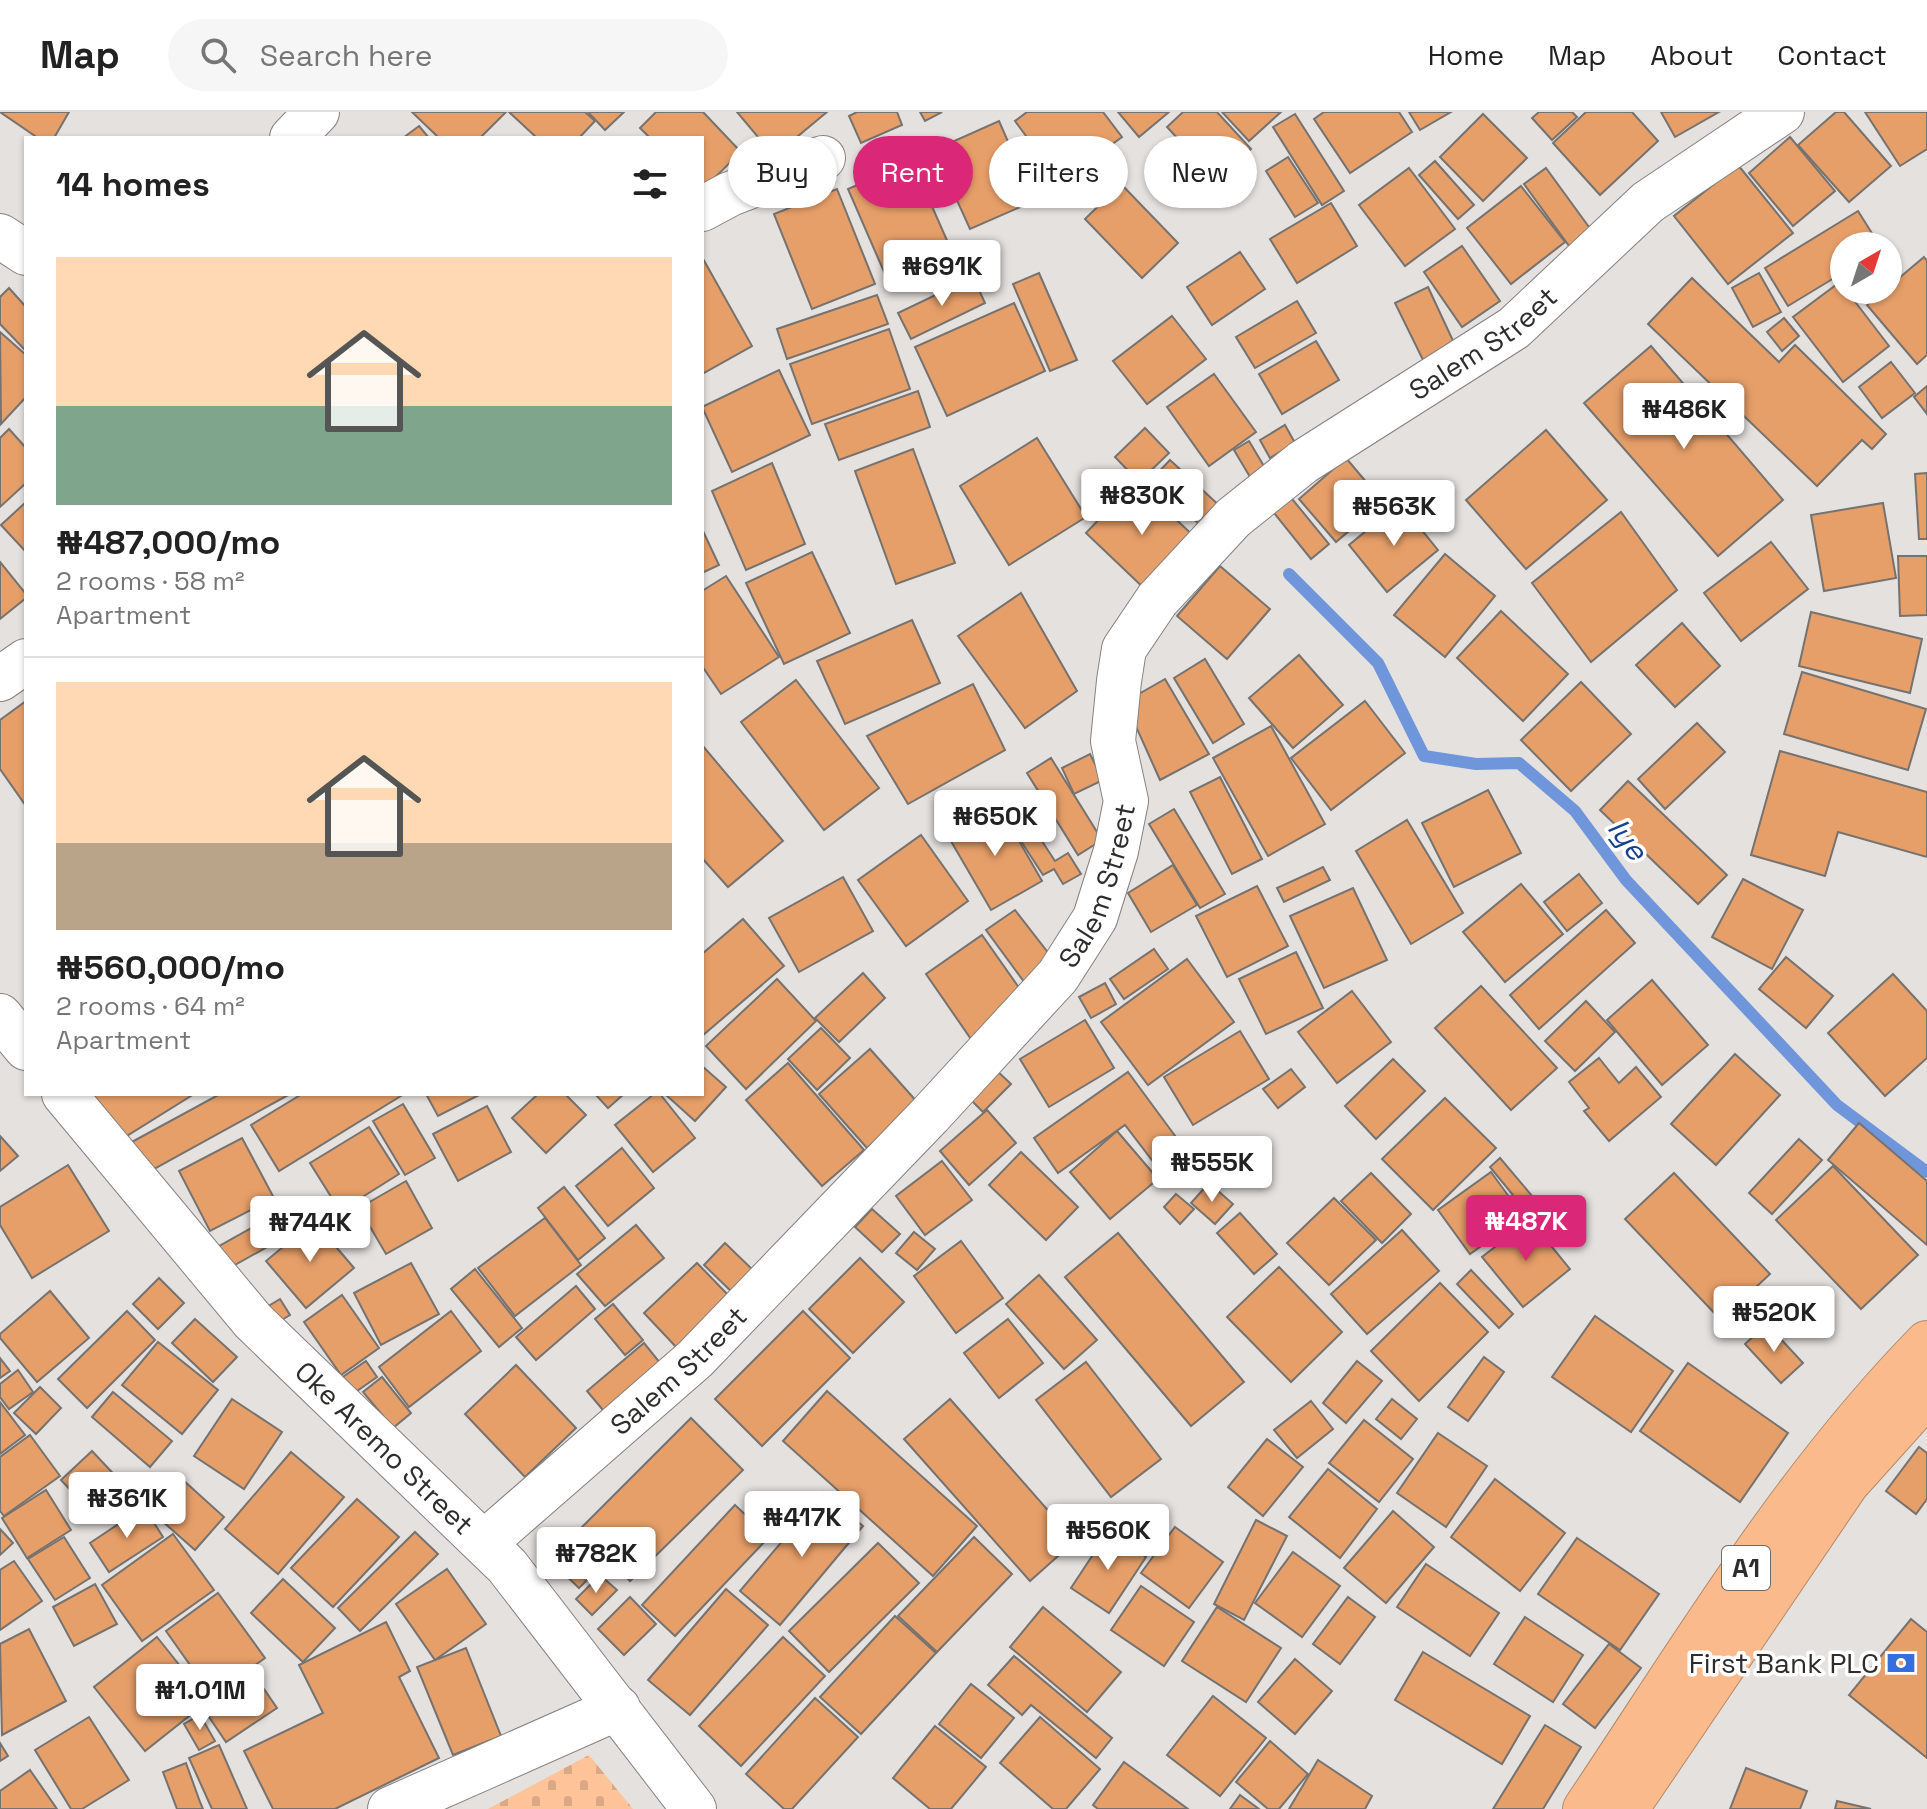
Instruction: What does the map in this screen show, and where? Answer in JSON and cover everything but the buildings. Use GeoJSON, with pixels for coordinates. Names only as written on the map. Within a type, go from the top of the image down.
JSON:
{"type":"FeatureCollection","features":[{"type":"Feature","properties":{"kind":"highway","name":"A1"},"geometry":{"type":"LineString","coordinates":[[1585,1809],[1799,1490],[1866,1406],[1927,1343]]}},
{"type":"Feature","properties":{"kind":"highway","name":"A1"},"geometry":{"type":"LineString","coordinates":[[1626,1809],[1847,1483],[1927,1394]]}},
{"type":"Feature","properties":{"kind":"street"},"geometry":{"type":"LineString","coordinates":[[294,136],[317,112]]}},
{"type":"Feature","properties":{"kind":"street","name":"Salem Street"},"geometry":{"type":"LineString","coordinates":[[484,1543],[695,1359],[930,1115],[1058,976],[1095,918],[1116,851],[1126,801],[1113,741],[1120,670],[1124,649],[1157,600],[1233,518],[1303,462],[1514,328],[1648,202],[1782,112]]}},
{"type":"Feature","properties":{"kind":"street"},"geometry":{"type":"LineString","coordinates":[[704,208],[728,198]]}},
{"type":"Feature","properties":{"kind":"street"},"geometry":{"type":"LineString","coordinates":[[0,236],[24,252]]}},
{"type":"Feature","properties":{"kind":"street"},"geometry":{"type":"LineString","coordinates":[[0,679],[24,662]]}},
{"type":"Feature","properties":{"kind":"street"},"geometry":{"type":"LineString","coordinates":[[0,1016],[24,1046]]}},
{"type":"Feature","properties":{"kind":"street","name":"Oke Aremo Street"},"geometry":{"type":"LineString","coordinates":[[66,1096],[253,1321],[507,1566],[694,1809]]}},
{"type":"Feature","properties":{"kind":"street"},"geometry":{"type":"LineString","coordinates":[[390,1809],[618,1708]]}},
{"type":"Feature","properties":{"kind":"green space"},"geometry":{"type":"Polygon","coordinates":[[[589,1755],[633,1809],[488,1809],[589,1755]]]}},
{"type":"Feature","properties":{"kind":"waterway","name":"Iye"},"geometry":{"type":"LineString","coordinates":[[1289,574],[1378,663],[1424,756],[1476,764],[1519,763],[1575,811],[1626,880],[1837,1105],[1927,1172]]}},
{"type":"Feature","properties":{"kind":"place","name":"First Bank PLC"},"geometry":{"type":"Point","coordinates":[1901,1663]}}]}
